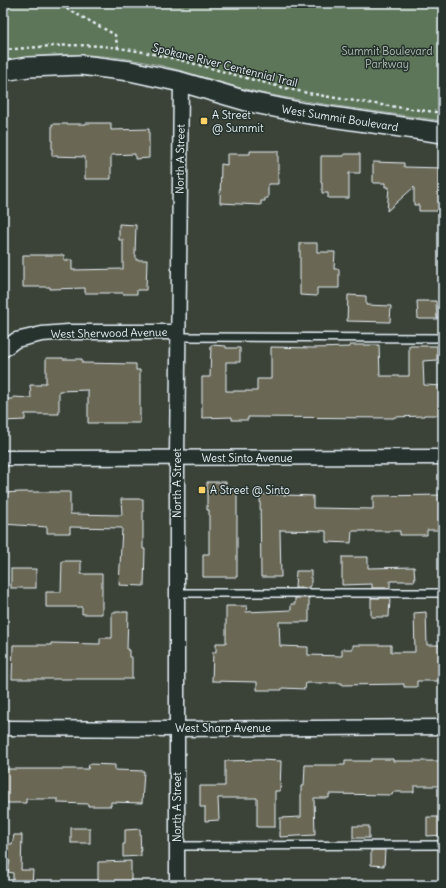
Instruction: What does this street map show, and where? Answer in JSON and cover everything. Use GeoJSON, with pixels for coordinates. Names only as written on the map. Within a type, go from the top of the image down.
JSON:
{"type":"FeatureCollection","features":[{"type":"Feature","properties":{"kind":"street","name":"West Summit Boulevard"},"geometry":{"type":"LineString","coordinates":[[3,71],[28,67],[81,65],[130,71],[181,82],[250,102],[304,114],[443,133]]}},
{"type":"Feature","properties":{"kind":"street","name":"North A Street"},"geometry":{"type":"LineString","coordinates":[[177,885],[177,458],[181,82]]}},
{"type":"Feature","properties":{"kind":"street","name":"West Sherwood Avenue"},"geometry":{"type":"LineString","coordinates":[[3,350],[16,340],[42,334],[68,332],[178,335]]}},
{"type":"Feature","properties":{"kind":"street","name":"West Sinto Avenue"},"geometry":{"type":"LineString","coordinates":[[3,458],[443,457]]}},
{"type":"Feature","properties":{"kind":"street","name":"West Sharp Avenue"},"geometry":{"type":"LineString","coordinates":[[3,728],[178,729],[443,727]]}},
{"type":"Feature","properties":{"kind":"lane"},"geometry":{"type":"LineString","coordinates":[[178,335],[443,338]]}},
{"type":"Feature","properties":{"kind":"lane"},"geometry":{"type":"LineString","coordinates":[[177,593],[443,593]]}},
{"type":"Feature","properties":{"kind":"lane"},"geometry":{"type":"LineString","coordinates":[[177,846],[443,845]]}},
{"type":"Feature","properties":{"kind":"path"},"geometry":{"type":"LineString","coordinates":[[56,3],[110,32],[115,36],[118,48]]}},
{"type":"Feature","properties":{"kind":"path","name":"Spokane River Centennial Trail"},"geometry":{"type":"LineString","coordinates":[[3,50],[61,46],[118,48],[156,55],[303,92],[443,113]]}},
{"type":"Feature","properties":{"kind":"green space","name":"Summit Boulevard Parkway"},"geometry":{"type":"Polygon","coordinates":[[[3,3],[443,3],[443,121],[329,105],[261,93],[159,65],[120,58],[61,55],[3,61],[3,3]]]}},
{"type":"Feature","properties":{"kind":"building"},"geometry":{"type":"Polygon","coordinates":[[[111,123],[111,130],[149,129],[149,158],[135,159],[135,154],[111,155],[111,179],[85,179],[85,157],[52,156],[52,124],[111,123]]]}},
{"type":"Feature","properties":{"kind":"building"},"geometry":{"type":"Polygon","coordinates":[[[250,151],[278,151],[278,184],[268,184],[268,198],[265,198],[265,201],[261,201],[261,205],[220,203],[221,164],[227,165],[227,154],[250,154],[250,151]]]}},
{"type":"Feature","properties":{"kind":"building"},"geometry":{"type":"Polygon","coordinates":[[[344,154],[360,154],[360,173],[349,173],[349,198],[328,198],[328,193],[322,193],[321,156],[344,156],[344,154]]]}},
{"type":"Feature","properties":{"kind":"building"},"geometry":{"type":"Polygon","coordinates":[[[373,162],[404,163],[404,167],[443,168],[443,211],[419,211],[419,205],[414,205],[414,187],[387,211],[389,187],[385,187],[385,183],[373,183],[373,162]]]}},
{"type":"Feature","properties":{"kind":"building"},"geometry":{"type":"Polygon","coordinates":[[[119,224],[136,225],[136,260],[147,260],[146,290],[137,290],[137,294],[123,294],[85,293],[85,288],[50,289],[50,287],[23,287],[23,255],[64,255],[64,260],[72,260],[72,270],[123,269],[123,240],[119,240],[119,224]]]}},
{"type":"Feature","properties":{"kind":"building"},"geometry":{"type":"Polygon","coordinates":[[[300,243],[317,243],[317,252],[335,252],[334,269],[339,269],[339,288],[317,288],[317,296],[300,295],[300,243]]]}},
{"type":"Feature","properties":{"kind":"building"},"geometry":{"type":"Polygon","coordinates":[[[348,295],[366,296],[366,305],[391,306],[390,322],[347,321],[348,295]]]}},
{"type":"Feature","properties":{"kind":"building"},"geometry":{"type":"Polygon","coordinates":[[[417,301],[436,301],[437,319],[418,319],[417,301]]]}},
{"type":"Feature","properties":{"kind":"building"},"geometry":{"type":"Polygon","coordinates":[[[211,345],[226,346],[226,348],[240,348],[240,362],[226,362],[226,391],[257,391],[257,379],[271,379],[271,347],[313,348],[350,347],[350,345],[379,345],[380,376],[409,376],[409,346],[437,346],[437,360],[423,361],[424,385],[443,386],[443,415],[394,418],[248,417],[248,420],[232,420],[232,417],[202,418],[202,377],[210,377],[211,345]]]}},
{"type":"Feature","properties":{"kind":"building"},"geometry":{"type":"Polygon","coordinates":[[[46,358],[82,359],[82,363],[136,364],[136,370],[140,370],[140,423],[88,423],[88,390],[59,391],[59,414],[25,414],[25,420],[3,421],[3,399],[13,399],[13,397],[31,398],[30,385],[41,385],[41,383],[46,383],[46,358]]]}},
{"type":"Feature","properties":{"kind":"building"},"geometry":{"type":"Polygon","coordinates":[[[207,482],[226,482],[226,488],[237,488],[237,577],[203,577],[203,554],[209,554],[209,510],[207,510],[207,482]]]}},
{"type":"Feature","properties":{"kind":"building"},"geometry":{"type":"Polygon","coordinates":[[[70,492],[70,514],[122,515],[121,499],[143,499],[143,549],[145,549],[144,586],[119,585],[122,528],[70,527],[70,533],[47,533],[47,527],[3,524],[3,493],[70,492]]]}},
{"type":"Feature","properties":{"kind":"building"},"geometry":{"type":"Polygon","coordinates":[[[260,494],[313,496],[313,508],[373,509],[373,496],[443,495],[443,530],[427,530],[427,535],[400,535],[400,531],[352,531],[351,543],[326,542],[326,531],[280,530],[281,577],[261,577],[260,494]]]}},
{"type":"Feature","properties":{"kind":"building"},"geometry":{"type":"Polygon","coordinates":[[[342,557],[368,557],[368,568],[414,567],[415,581],[390,581],[390,588],[372,588],[372,584],[342,585],[342,557]]]}},
{"type":"Feature","properties":{"kind":"building"},"geometry":{"type":"Polygon","coordinates":[[[62,561],[81,561],[81,574],[102,574],[102,614],[82,614],[82,607],[46,607],[46,592],[61,592],[62,561]]]}},
{"type":"Feature","properties":{"kind":"building"},"geometry":{"type":"Polygon","coordinates":[[[11,569],[36,569],[36,588],[11,588],[11,569]]]}},
{"type":"Feature","properties":{"kind":"building"},"geometry":{"type":"Polygon","coordinates":[[[296,571],[311,571],[311,586],[309,586],[309,588],[295,588],[296,571]]]}},
{"type":"Feature","properties":{"kind":"building"},"geometry":{"type":"Polygon","coordinates":[[[295,598],[309,598],[309,622],[279,622],[280,646],[308,647],[308,655],[342,656],[342,649],[353,649],[353,645],[391,645],[391,652],[415,652],[414,613],[426,612],[427,645],[443,645],[443,681],[417,681],[417,687],[404,687],[404,684],[342,685],[342,683],[306,683],[305,689],[282,688],[282,690],[257,690],[257,682],[212,681],[213,652],[216,652],[216,643],[226,643],[226,606],[247,606],[246,612],[291,610],[291,604],[295,604],[295,598]]]}},
{"type":"Feature","properties":{"kind":"building"},"geometry":{"type":"Polygon","coordinates":[[[371,598],[390,598],[389,617],[371,617],[371,598]]]}},
{"type":"Feature","properties":{"kind":"building"},"geometry":{"type":"Polygon","coordinates":[[[112,612],[128,612],[127,650],[129,650],[129,657],[132,657],[132,679],[12,679],[13,645],[51,645],[51,643],[100,644],[100,638],[112,638],[112,612]]]}},
{"type":"Feature","properties":{"kind":"building"},"geometry":{"type":"Polygon","coordinates":[[[371,759],[393,759],[393,761],[443,761],[443,786],[414,786],[414,792],[393,792],[392,795],[329,794],[329,798],[314,798],[315,835],[280,837],[280,818],[301,817],[301,786],[304,786],[305,765],[345,765],[345,761],[371,761],[371,759]]]}},
{"type":"Feature","properties":{"kind":"building"},"geometry":{"type":"Polygon","coordinates":[[[225,761],[281,761],[280,791],[275,791],[275,827],[257,827],[257,798],[218,798],[219,820],[205,821],[205,807],[200,807],[200,786],[225,786],[225,761]]]}},
{"type":"Feature","properties":{"kind":"building"},"geometry":{"type":"Polygon","coordinates":[[[89,764],[115,765],[115,770],[144,771],[142,803],[111,802],[111,806],[88,806],[88,804],[58,803],[58,799],[26,799],[26,803],[3,803],[3,769],[88,769],[89,764]]]}},
{"type":"Feature","properties":{"kind":"building"},"geometry":{"type":"Polygon","coordinates":[[[427,817],[442,817],[443,835],[427,836],[427,817]]]}},
{"type":"Feature","properties":{"kind":"building"},"geometry":{"type":"Polygon","coordinates":[[[353,826],[369,826],[369,838],[353,838],[353,826]]]}},
{"type":"Feature","properties":{"kind":"building"},"geometry":{"type":"Polygon","coordinates":[[[71,828],[90,828],[90,843],[71,843],[71,828]]]}},
{"type":"Feature","properties":{"kind":"building"},"geometry":{"type":"Polygon","coordinates":[[[140,829],[141,856],[123,857],[125,830],[140,829]]]}},
{"type":"Feature","properties":{"kind":"building"},"geometry":{"type":"Polygon","coordinates":[[[14,835],[22,835],[21,870],[33,870],[32,885],[13,885],[13,873],[8,872],[10,861],[3,861],[3,844],[12,844],[14,835]]]}},
{"type":"Feature","properties":{"kind":"building"},"geometry":{"type":"Polygon","coordinates":[[[371,850],[385,850],[384,866],[371,865],[371,850]]]}},
{"type":"Feature","properties":{"kind":"building"},"geometry":{"type":"Polygon","coordinates":[[[131,861],[131,885],[98,885],[98,862],[131,861]]]}},
{"type":"Feature","properties":{"kind":"place","name":"A Street @ Summit"},"geometry":{"type":"Point","coordinates":[204,121]}},
{"type":"Feature","properties":{"kind":"place","name":"A Street @ Sinto"},"geometry":{"type":"Point","coordinates":[202,490]}}]}
